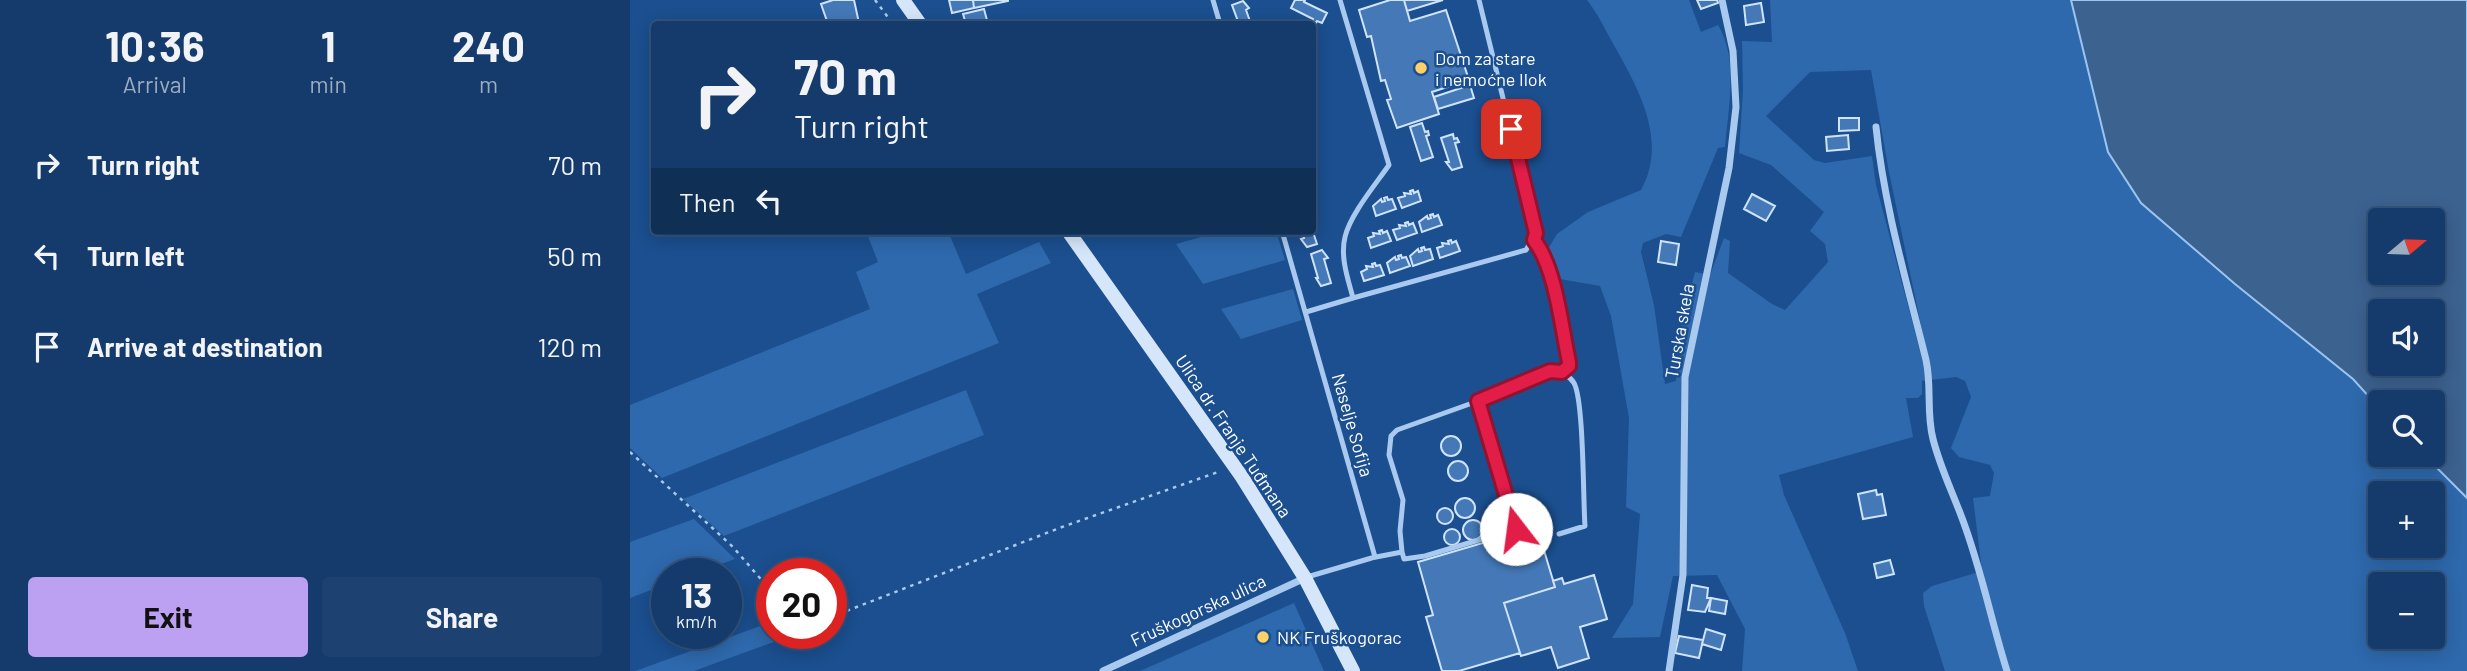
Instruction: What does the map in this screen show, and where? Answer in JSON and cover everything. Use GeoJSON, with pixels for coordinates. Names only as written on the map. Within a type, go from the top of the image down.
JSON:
{"type":"FeatureCollection","features":[{"type":"Feature","properties":{"kind":"main road"},"geometry":{"type":"LineString","coordinates":[[903,0],[918,21]]}},
{"type":"Feature","properties":{"kind":"main road","name":"Ulica dr. Franje Tuđmana"},"geometry":{"type":"LineString","coordinates":[[1071,235],[1235,466],[1305,578],[1353,671]]}},
{"type":"Feature","properties":{"kind":"street","name":"Turska skela"},"geometry":{"type":"LineString","coordinates":[[1669,671],[1684,575],[1685,377],[1729,167],[1736,107],[1733,51],[1722,0]]}},
{"type":"Feature","properties":{"kind":"street"},"geometry":{"type":"LineString","coordinates":[[1876,127],[1893,227],[1930,375],[1928,419],[1933,440],[1942,473],[1962,518],[1973,552],[2007,671]]}},
{"type":"Feature","properties":{"kind":"street","name":"Fruškogorska ulica"},"geometry":{"type":"LineString","coordinates":[[1103,671],[1305,578]]}},
{"type":"Feature","properties":{"kind":"lane"},"geometry":{"type":"LineString","coordinates":[[1213,0],[1219,21]]}},
{"type":"Feature","properties":{"kind":"lane"},"geometry":{"type":"LineString","coordinates":[[1340,0],[1389,165],[1365,200],[1345,237],[1345,266],[1353,298]]}},
{"type":"Feature","properties":{"kind":"lane"},"geometry":{"type":"LineString","coordinates":[[1307,312],[1526,250],[1534,240],[1536,233],[1479,0]]}},
{"type":"Feature","properties":{"kind":"lane","name":"Naselje Sofija"},"geometry":{"type":"LineString","coordinates":[[1283,235],[1375,557],[1371,558]]}},
{"type":"Feature","properties":{"kind":"lane"},"geometry":{"type":"LineString","coordinates":[[1534,240],[1542,250],[1552,284],[1569,362],[1569,366],[1562,372]]}},
{"type":"Feature","properties":{"kind":"lane"},"geometry":{"type":"LineString","coordinates":[[1478,401],[1516,529],[1425,556],[1404,559],[1400,531],[1403,500],[1388,455],[1391,436],[1398,430],[1550,371],[1562,372],[1574,383],[1578,404],[1585,526],[1559,534]]}},
{"type":"Feature","properties":{"kind":"lane"},"geometry":{"type":"LineString","coordinates":[[1305,578],[1371,558],[1402,552]]}},
{"type":"Feature","properties":{"kind":"path"},"geometry":{"type":"LineString","coordinates":[[875,0],[891,21]]}},
{"type":"Feature","properties":{"kind":"path"},"geometry":{"type":"LineString","coordinates":[[630,452],[733,547],[756,574]]}},
{"type":"Feature","properties":{"kind":"path"},"geometry":{"type":"LineString","coordinates":[[847,611],[1062,527],[1235,466]]}},
{"type":"Feature","properties":{"kind":"shaded area"},"geometry":{"type":"Polygon","coordinates":[[[1587,0],[1689,0],[1701,32],[1718,25],[1728,53],[1730,101],[1725,147],[1718,148],[1681,237],[1666,234],[1643,243],[1641,252],[1654,305],[1665,384],[1676,381],[1679,334],[1695,272],[1710,275],[1724,238],[1730,241],[1728,273],[1785,310],[1828,262],[1825,244],[1810,231],[1824,212],[1771,165],[1739,153],[1743,90],[1742,41],[1772,42],[1770,0],[2071,0],[2235,284],[2353,379],[2368,396],[2368,467],[2436,467],[2467,498],[2467,671],[1945,671],[1924,606],[1923,593],[1932,586],[1982,571],[1973,498],[1990,496],[1994,473],[1990,465],[1959,457],[1951,448],[1971,397],[1965,381],[1956,377],[1922,381],[1922,394],[1918,398],[1906,398],[1913,437],[1779,475],[1784,495],[1845,633],[1858,671],[1742,671],[1745,629],[1717,575],[1673,576],[1660,637],[1612,638],[1633,604],[1640,514],[1626,507],[1629,418],[1611,316],[1600,286],[1554,278],[1545,254],[1557,234],[1588,212],[1641,190],[1649,172],[1652,153],[1647,116],[1633,81],[1587,0]],[[1871,70],[1810,72],[1766,116],[1814,160],[1825,163],[1872,156],[1876,185],[1923,362],[1928,359],[1871,70]]]}},
{"type":"Feature","properties":{"kind":"shaded area"},"geometry":{"type":"Polygon","coordinates":[[[2071,0],[2467,0],[2467,498],[2436,467],[2445,467],[2445,390],[2368,390],[2368,396],[2353,379],[2235,284],[2141,203],[2108,152],[2071,0]]]}},
{"type":"Feature","properties":{"kind":"shaded area"},"geometry":{"type":"Polygon","coordinates":[[[868,235],[950,235],[966,274],[1039,242],[1051,263],[977,294],[999,343],[662,478],[630,448],[630,405],[870,309],[856,272],[878,262],[868,235]]]}},
{"type":"Feature","properties":{"kind":"shaded area"},"geometry":{"type":"Polygon","coordinates":[[[1209,235],[1277,235],[1285,260],[1203,284],[1176,244],[1209,235]]]}},
{"type":"Feature","properties":{"kind":"shaded area"},"geometry":{"type":"Polygon","coordinates":[[[1293,289],[1302,320],[1241,339],[1221,309],[1293,289]]]}},
{"type":"Feature","properties":{"kind":"shaded area"},"geometry":{"type":"Polygon","coordinates":[[[966,390],[984,435],[724,536],[683,499],[966,390]]]}},
{"type":"Feature","properties":{"kind":"shaded area"},"geometry":{"type":"Polygon","coordinates":[[[694,519],[734,558],[651,558],[651,590],[630,598],[630,542],[694,519]]]}},
{"type":"Feature","properties":{"kind":"shaded area","name":"NK Fruškogorac"},"geometry":{"type":"Polygon","coordinates":[[[1294,603],[1324,671],[1140,671],[1294,603]]]}},
{"type":"Feature","properties":{"kind":"shaded area"},"geometry":{"type":"Polygon","coordinates":[[[756,628],[756,649],[694,671],[635,671],[697,649],[742,649],[742,633],[756,628]]]}},
{"type":"Feature","properties":{"kind":"building"},"geometry":{"type":"Polygon","coordinates":[[[833,0],[854,0],[859,21],[827,21],[821,4],[833,0]]]}},
{"type":"Feature","properties":{"kind":"building"},"geometry":{"type":"Polygon","coordinates":[[[949,0],[973,0],[974,8],[952,13],[949,0]]]}},
{"type":"Feature","properties":{"kind":"building"},"geometry":{"type":"Polygon","coordinates":[[[973,0],[1008,0],[1008,1],[974,8],[973,0]]]}},
{"type":"Feature","properties":{"kind":"building"},"geometry":{"type":"Polygon","coordinates":[[[1295,0],[1305,0],[1304,2],[1327,13],[1322,23],[1316,23],[1291,8],[1295,0]]]}},
{"type":"Feature","properties":{"kind":"building","name":"Dom za stare i nemoćne Ilok"},"geometry":{"type":"Polygon","coordinates":[[[1390,0],[1404,0],[1410,21],[1446,10],[1469,80],[1432,92],[1439,114],[1397,128],[1387,100],[1391,99],[1385,80],[1381,81],[1371,36],[1367,37],[1359,10],[1390,0]]]}},
{"type":"Feature","properties":{"kind":"building"},"geometry":{"type":"Polygon","coordinates":[[[1404,0],[1443,0],[1407,11],[1404,0]]]}},
{"type":"Feature","properties":{"kind":"building"},"geometry":{"type":"Polygon","coordinates":[[[1697,0],[1717,0],[1718,3],[1701,9],[1697,0]]]}},
{"type":"Feature","properties":{"kind":"building"},"geometry":{"type":"Polygon","coordinates":[[[1243,1],[1249,8],[1246,10],[1250,21],[1238,21],[1232,5],[1243,1]]]}},
{"type":"Feature","properties":{"kind":"building"},"geometry":{"type":"Polygon","coordinates":[[[1761,3],[1764,22],[1746,25],[1744,6],[1761,3]]]}},
{"type":"Feature","properties":{"kind":"building"},"geometry":{"type":"Polygon","coordinates":[[[984,9],[987,21],[965,21],[963,14],[984,9]]]}},
{"type":"Feature","properties":{"kind":"building"},"geometry":{"type":"Polygon","coordinates":[[[1470,85],[1474,98],[1438,109],[1434,97],[1470,85]]]}},
{"type":"Feature","properties":{"kind":"building"},"geometry":{"type":"Polygon","coordinates":[[[1839,118],[1859,118],[1859,130],[1839,131],[1839,118]]]}},
{"type":"Feature","properties":{"kind":"building"},"geometry":{"type":"Polygon","coordinates":[[[1422,123],[1425,132],[1428,131],[1429,135],[1426,136],[1433,157],[1421,161],[1410,127],[1422,123]]]}},
{"type":"Feature","properties":{"kind":"building"},"geometry":{"type":"Polygon","coordinates":[[[1453,134],[1454,139],[1457,138],[1459,142],[1455,143],[1462,167],[1452,170],[1446,162],[1449,162],[1441,138],[1453,134]]]}},
{"type":"Feature","properties":{"kind":"building"},"geometry":{"type":"Polygon","coordinates":[[[1848,135],[1849,149],[1827,151],[1826,137],[1848,135]]]}},
{"type":"Feature","properties":{"kind":"building"},"geometry":{"type":"Polygon","coordinates":[[[1413,190],[1414,193],[1418,191],[1421,201],[1402,208],[1398,198],[1405,196],[1404,193],[1411,194],[1410,191],[1413,190]]]}},
{"type":"Feature","properties":{"kind":"building"},"geometry":{"type":"Polygon","coordinates":[[[1752,194],[1775,206],[1766,221],[1744,209],[1752,194]]]}},
{"type":"Feature","properties":{"kind":"building"},"geometry":{"type":"Polygon","coordinates":[[[1387,197],[1388,200],[1392,199],[1396,209],[1376,216],[1373,206],[1381,199],[1382,202],[1385,201],[1384,198],[1387,197]]]}},
{"type":"Feature","properties":{"kind":"building"},"geometry":{"type":"Polygon","coordinates":[[[1433,214],[1434,217],[1438,215],[1442,225],[1422,232],[1419,222],[1427,216],[1428,219],[1431,218],[1430,215],[1433,214]]]}},
{"type":"Feature","properties":{"kind":"building"},"geometry":{"type":"Polygon","coordinates":[[[1408,222],[1409,225],[1413,223],[1417,233],[1397,240],[1393,230],[1400,228],[1399,225],[1406,226],[1405,223],[1408,222]]]}},
{"type":"Feature","properties":{"kind":"building"},"geometry":{"type":"Polygon","coordinates":[[[1382,230],[1383,233],[1387,231],[1391,241],[1371,248],[1368,238],[1374,236],[1373,233],[1380,234],[1379,231],[1382,230]]]}},
{"type":"Feature","properties":{"kind":"building"},"geometry":{"type":"Polygon","coordinates":[[[1303,235],[1314,235],[1317,244],[1307,247],[1301,239],[1304,238],[1303,235]]]}},
{"type":"Feature","properties":{"kind":"building"},"geometry":{"type":"Polygon","coordinates":[[[1451,240],[1452,243],[1456,241],[1460,251],[1440,258],[1437,248],[1443,246],[1442,243],[1449,244],[1448,241],[1451,240]]]}},
{"type":"Feature","properties":{"kind":"building"},"geometry":{"type":"Polygon","coordinates":[[[1661,241],[1679,244],[1676,265],[1658,262],[1661,241]]]}},
{"type":"Feature","properties":{"kind":"building"},"geometry":{"type":"Polygon","coordinates":[[[1424,247],[1425,250],[1430,249],[1433,259],[1413,266],[1410,256],[1418,249],[1419,252],[1422,251],[1421,248],[1424,247]]]}},
{"type":"Feature","properties":{"kind":"building"},"geometry":{"type":"Polygon","coordinates":[[[1322,250],[1328,258],[1324,259],[1331,283],[1321,286],[1316,278],[1311,254],[1322,250]]]}},
{"type":"Feature","properties":{"kind":"building"},"geometry":{"type":"Polygon","coordinates":[[[1401,255],[1402,258],[1406,257],[1410,266],[1390,273],[1387,263],[1395,257],[1396,260],[1399,259],[1398,256],[1401,255]]]}},
{"type":"Feature","properties":{"kind":"building"},"geometry":{"type":"Polygon","coordinates":[[[1375,263],[1376,266],[1380,265],[1384,275],[1364,281],[1361,272],[1367,269],[1366,266],[1373,267],[1372,264],[1375,263]]]}},
{"type":"Feature","properties":{"kind":"building"},"geometry":{"type":"Polygon","coordinates":[[[1451,436],[1458,439],[1461,446],[1458,453],[1451,456],[1444,453],[1441,446],[1444,439],[1451,436]]]}},
{"type":"Feature","properties":{"kind":"building"},"geometry":{"type":"Polygon","coordinates":[[[1458,461],[1465,464],[1468,471],[1465,478],[1458,481],[1451,478],[1448,471],[1451,464],[1458,461]]]}},
{"type":"Feature","properties":{"kind":"building"},"geometry":{"type":"Polygon","coordinates":[[[1876,490],[1877,495],[1882,494],[1886,515],[1863,519],[1858,494],[1876,490]]]}},
{"type":"Feature","properties":{"kind":"building"},"geometry":{"type":"Polygon","coordinates":[[[1465,498],[1472,501],[1475,508],[1472,515],[1465,518],[1458,515],[1455,508],[1458,501],[1465,498]]]}},
{"type":"Feature","properties":{"kind":"building"},"geometry":{"type":"Polygon","coordinates":[[[1442,508],[1448,508],[1453,516],[1451,522],[1442,524],[1437,519],[1437,513],[1442,508]]]}},
{"type":"Feature","properties":{"kind":"building"},"geometry":{"type":"Polygon","coordinates":[[[1473,520],[1480,523],[1483,530],[1480,537],[1473,540],[1466,537],[1463,530],[1466,523],[1473,520]]]}},
{"type":"Feature","properties":{"kind":"building"},"geometry":{"type":"Polygon","coordinates":[[[1537,527],[1555,587],[1504,603],[1520,653],[1459,671],[1442,671],[1426,617],[1433,615],[1418,562],[1537,527]]]}},
{"type":"Feature","properties":{"kind":"building"},"geometry":{"type":"Polygon","coordinates":[[[1449,529],[1455,529],[1460,537],[1458,543],[1449,545],[1444,540],[1444,534],[1449,529]]]}},
{"type":"Feature","properties":{"kind":"building"},"geometry":{"type":"Polygon","coordinates":[[[1890,560],[1894,574],[1877,578],[1874,564],[1890,560]]]}},
{"type":"Feature","properties":{"kind":"building"},"geometry":{"type":"Polygon","coordinates":[[[1594,575],[1607,619],[1580,627],[1589,658],[1558,668],[1551,647],[1521,656],[1504,603],[1555,587],[1553,581],[1562,578],[1564,584],[1594,575]]]}},
{"type":"Feature","properties":{"kind":"building"},"geometry":{"type":"Polygon","coordinates":[[[1692,585],[1708,588],[1707,598],[1711,598],[1705,612],[1688,610],[1692,585]]]}},
{"type":"Feature","properties":{"kind":"building"},"geometry":{"type":"Polygon","coordinates":[[[1711,598],[1727,601],[1725,614],[1709,611],[1711,598]]]}},
{"type":"Feature","properties":{"kind":"building"},"geometry":{"type":"Polygon","coordinates":[[[1706,629],[1725,635],[1721,650],[1702,644],[1706,629]]]}},
{"type":"Feature","properties":{"kind":"building"},"geometry":{"type":"Polygon","coordinates":[[[1679,636],[1703,640],[1699,658],[1675,653],[1679,636]]]}},
{"type":"Feature","properties":{"kind":"place","name":"Dom za stare i nemoćne Ilok"},"geometry":{"type":"Point","coordinates":[1421,68]}},
{"type":"Feature","properties":{"kind":"place","name":"NK Fruškogorac"},"geometry":{"type":"Point","coordinates":[1263,637]}},
{"type":"Feature","properties":{"kind":"route"},"geometry":{"type":"LineString","coordinates":[[1511,129],[1536,233],[1534,240],[1542,250],[1552,284],[1569,362],[1569,366],[1562,372],[1550,371],[1478,401],[1516,529]]}}]}
